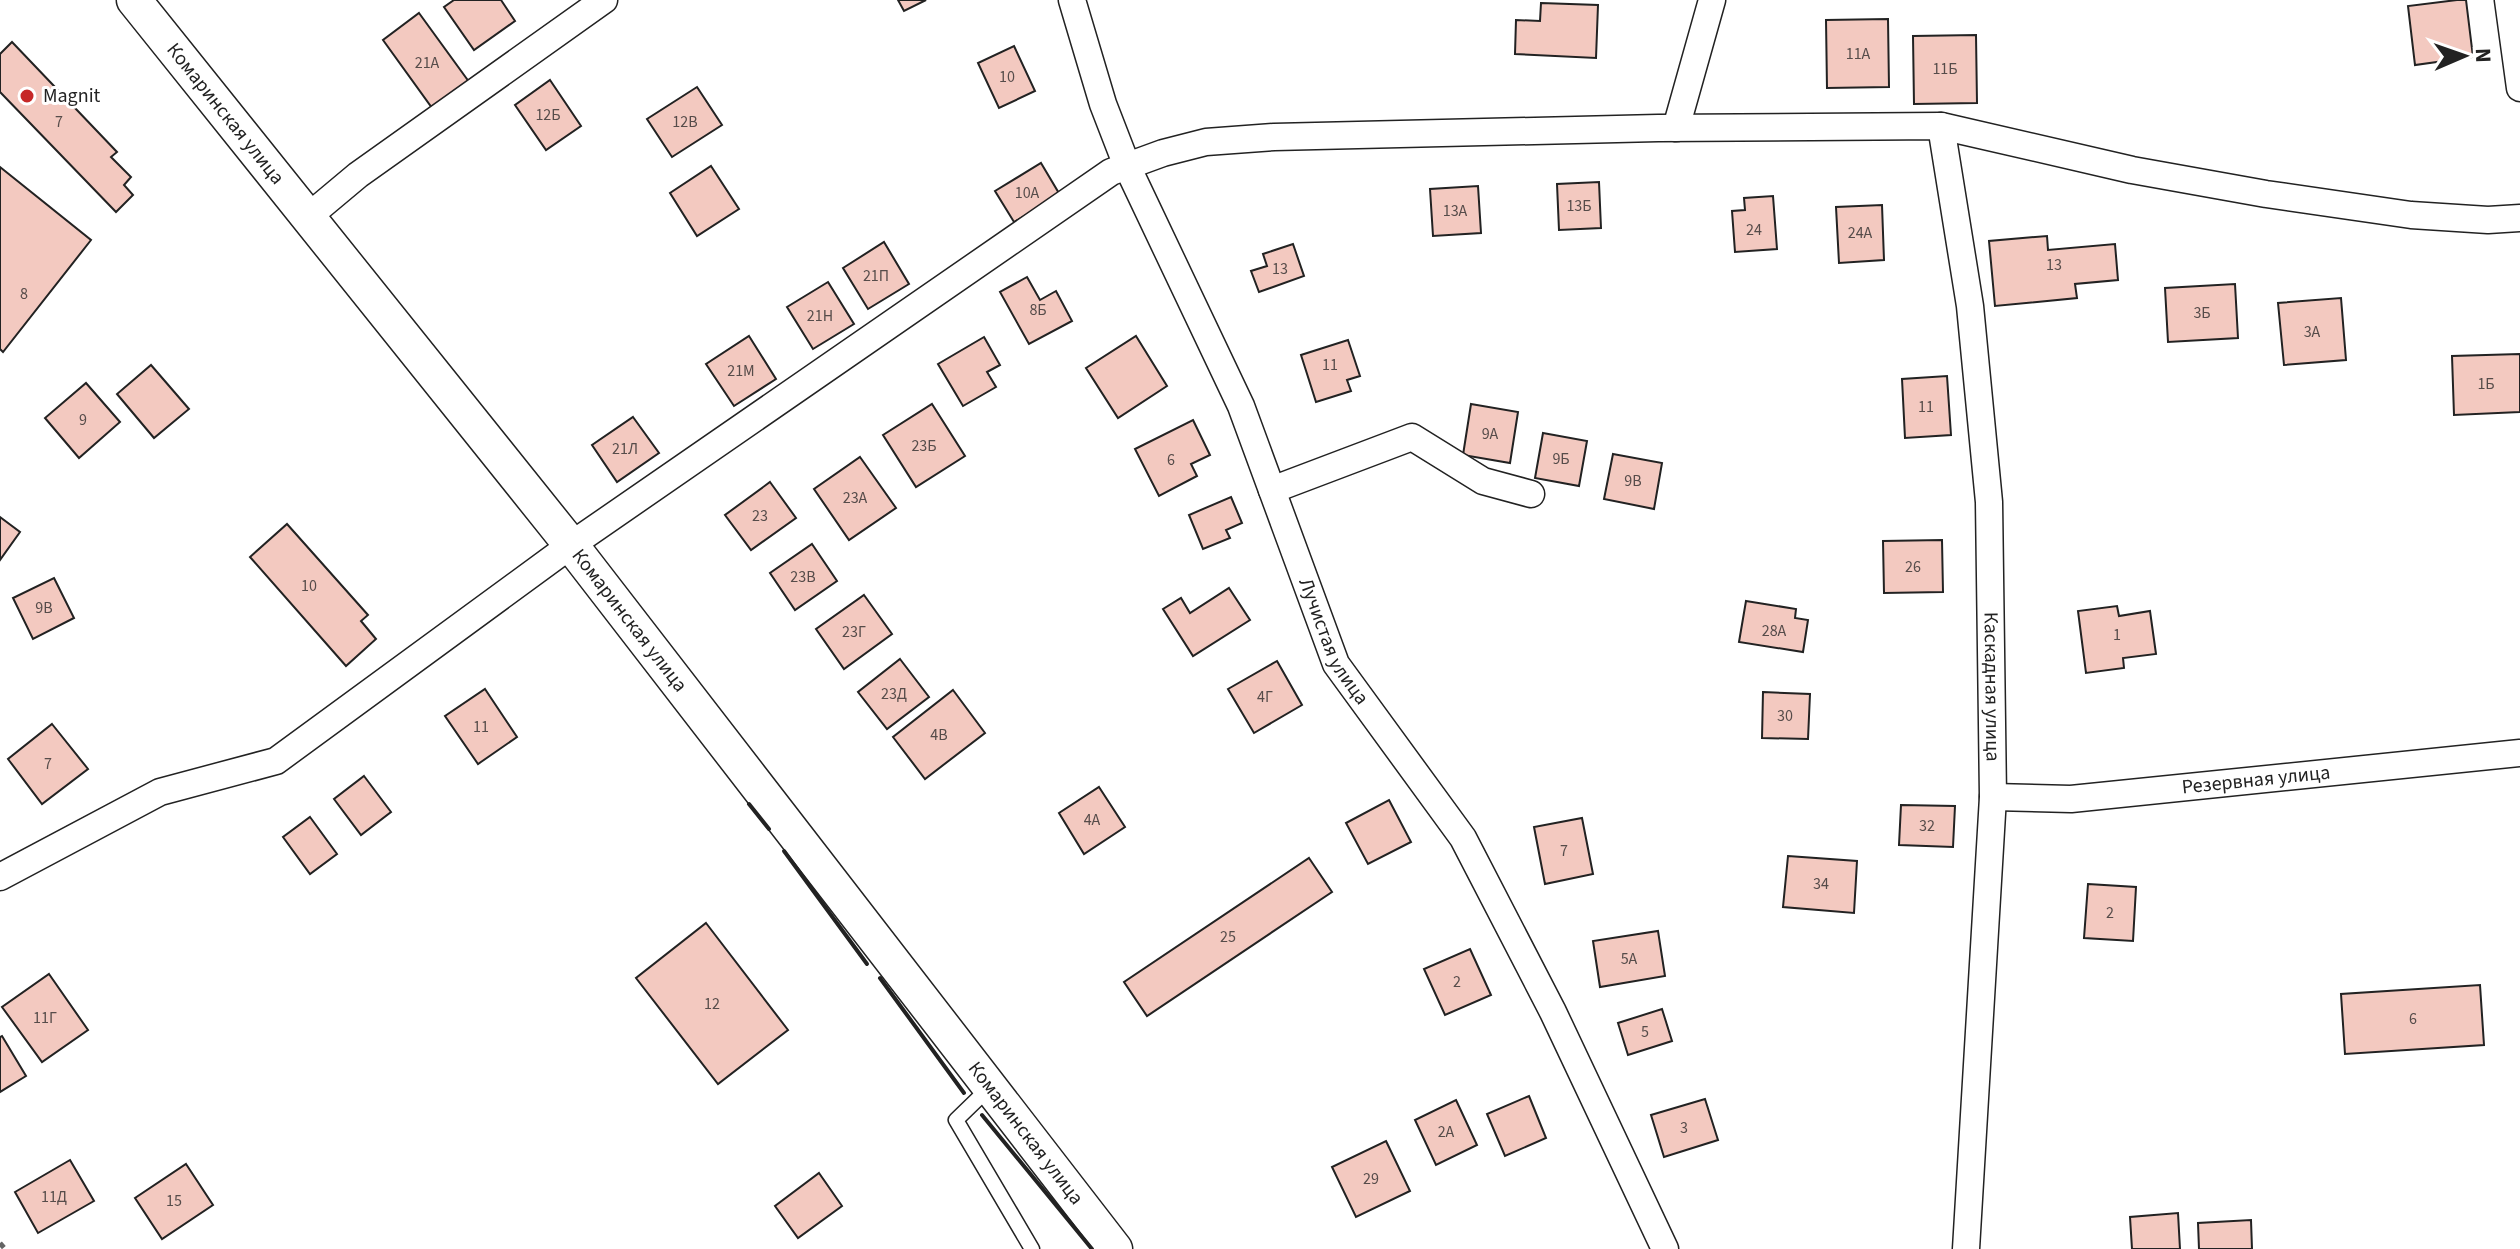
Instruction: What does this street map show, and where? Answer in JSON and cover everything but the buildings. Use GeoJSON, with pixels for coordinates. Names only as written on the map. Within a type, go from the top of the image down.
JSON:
{"type":"FeatureCollection","features":[{"type":"Feature","properties":{"kind":"street","name":"Комаринская улица"},"geometry":{"type":"LineString","coordinates":[[134,0],[571,545],[1115,1249]]}},
{"type":"Feature","properties":{"kind":"street"},"geometry":{"type":"LineString","coordinates":[[309,216],[358,175],[604,0]]}},
{"type":"Feature","properties":{"kind":"street","name":"Лучистая улица"},"geometry":{"type":"LineString","coordinates":[[1072,0],[1103,104],[1127,166],[1241,406],[1336,664],[1463,838],[1553,1012],[1665,1249]]}},
{"type":"Feature","properties":{"kind":"street"},"geometry":{"type":"LineString","coordinates":[[1676,128],[1712,0]]}},
{"type":"Feature","properties":{"kind":"street"},"geometry":{"type":"LineString","coordinates":[[2508,0],[2520,88]]}},
{"type":"Feature","properties":{"kind":"street"},"geometry":{"type":"LineString","coordinates":[[0,877],[160,792],[276,761],[571,545],[1098,181],[1163,153],[1206,142],[1274,137],[1941,126],[2132,170],[2266,194],[2411,215],[2488,220],[2520,218]]}},
{"type":"Feature","properties":{"kind":"street","name":"Каскадная улица"},"geometry":{"type":"LineString","coordinates":[[1941,126],[1970,306],[1989,502],[1993,797],[1966,1249]]}},
{"type":"Feature","properties":{"kind":"street"},"geometry":{"type":"LineString","coordinates":[[1272,490],[1412,437],[1483,481],[1531,494]]}},
{"type":"Feature","properties":{"kind":"street","name":"Резервная улица"},"geometry":{"type":"LineString","coordinates":[[1993,797],[2071,799],[2520,753]]}},
{"type":"Feature","properties":{"kind":"lane"},"geometry":{"type":"LineString","coordinates":[[990,1087],[956,1120],[1032,1249]]}},
{"type":"Feature","properties":{"kind":"path"},"geometry":{"type":"LineString","coordinates":[[0,1243],[5,1249]]}},
{"type":"Feature","properties":{"kind":"wall"},"geometry":{"type":"LineString","coordinates":[[749,804],[769,829]]}},
{"type":"Feature","properties":{"kind":"wall"},"geometry":{"type":"LineString","coordinates":[[784,851],[867,964]]}},
{"type":"Feature","properties":{"kind":"wall"},"geometry":{"type":"LineString","coordinates":[[880,978],[964,1093]]}},
{"type":"Feature","properties":{"kind":"wall"},"geometry":{"type":"LineString","coordinates":[[982,1115],[1092,1249]]}},
{"type":"Feature","properties":{"kind":"place","name":"Magnit"},"geometry":{"type":"Point","coordinates":[27,96]}}]}
